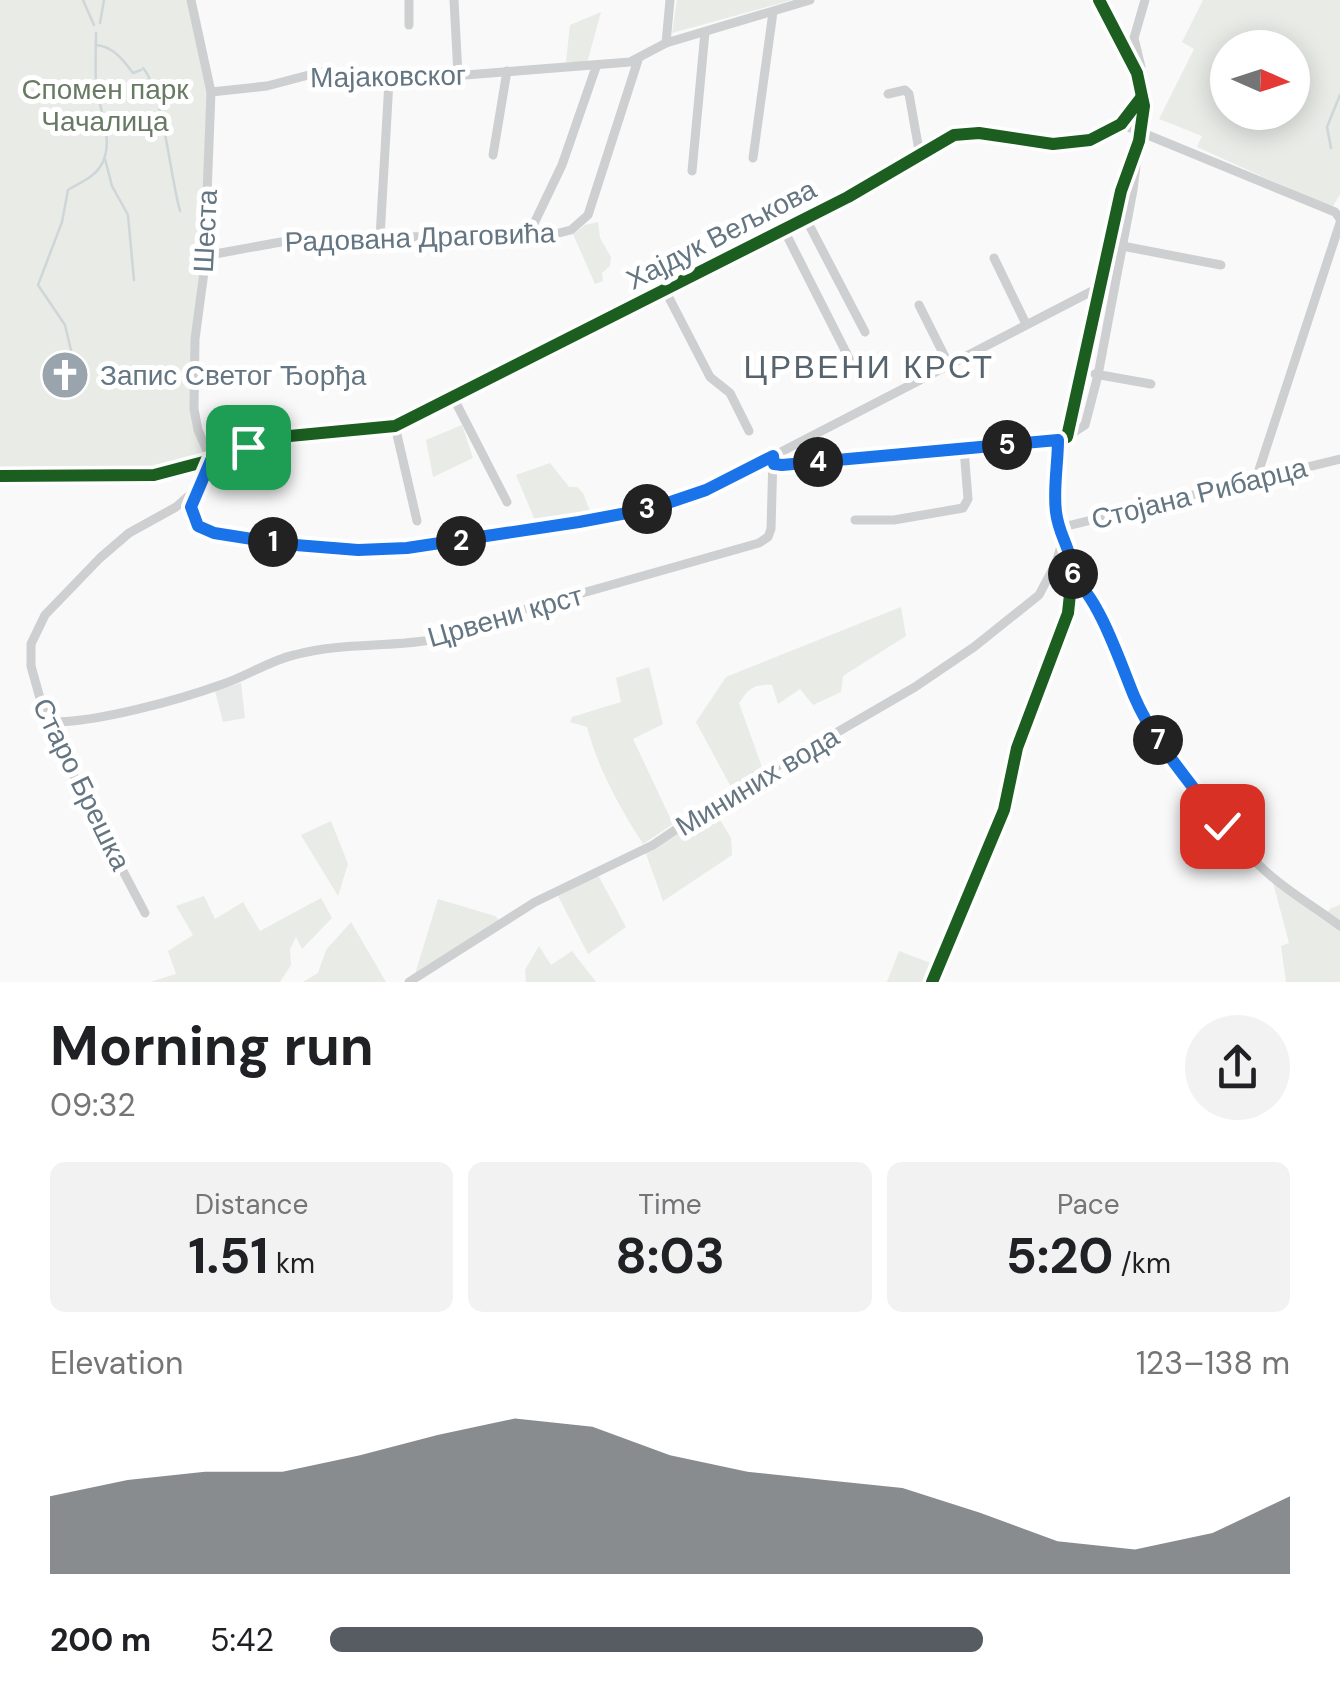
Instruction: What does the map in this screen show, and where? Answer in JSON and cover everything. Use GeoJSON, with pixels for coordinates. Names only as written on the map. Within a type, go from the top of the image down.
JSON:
{"type":"FeatureCollection","features":[{"type":"Feature","properties":{"kind":"street","name":"Шеста"},"geometry":{"type":"LineString","coordinates":[[191,0],[211,92],[194,409],[211,460]]}},
{"type":"Feature","properties":{"kind":"street"},"geometry":{"type":"LineString","coordinates":[[409,0],[409,25]]}},
{"type":"Feature","properties":{"kind":"street"},"geometry":{"type":"LineString","coordinates":[[454,0],[458,75]]}},
{"type":"Feature","properties":{"kind":"street"},"geometry":{"type":"LineString","coordinates":[[666,43],[670,0]]}},
{"type":"Feature","properties":{"kind":"street","name":"Мајаковског"},"geometry":{"type":"LineString","coordinates":[[211,92],[267,86],[320,72],[390,80],[550,66],[596,67],[638,60],[666,43],[810,0]]}},
{"type":"Feature","properties":{"kind":"street"},"geometry":{"type":"LineString","coordinates":[[1098,0],[1143,90],[1121,124],[1336,212],[1340,219],[1256,478]]}},
{"type":"Feature","properties":{"kind":"street"},"geometry":{"type":"LineString","coordinates":[[1137,72],[1141,66],[1134,38],[1145,0]]}},
{"type":"Feature","properties":{"kind":"street"},"geometry":{"type":"LineString","coordinates":[[753,158],[773,12]]}},
{"type":"Feature","properties":{"kind":"street"},"geometry":{"type":"LineString","coordinates":[[692,171],[704,32]]}},
{"type":"Feature","properties":{"kind":"street","name":"Радована Драговића"},"geometry":{"type":"LineString","coordinates":[[204,256],[280,242],[564,232],[588,214],[638,60]]}},
{"type":"Feature","properties":{"kind":"street"},"geometry":{"type":"LineString","coordinates":[[529,234],[562,165],[596,67]]}},
{"type":"Feature","properties":{"kind":"street","name":"Мајаковског"},"geometry":{"type":"LineString","coordinates":[[494,156],[507,71]]}},
{"type":"Feature","properties":{"kind":"street"},"geometry":{"type":"LineString","coordinates":[[380,237],[390,80]]}},
{"type":"Feature","properties":{"kind":"street"},"geometry":{"type":"LineString","coordinates":[[888,94],[905,90],[909,94],[920,156]]}},
{"type":"Feature","properties":{"kind":"street"},"geometry":{"type":"LineString","coordinates":[[932,982],[1004,810],[1017,748],[1068,614],[1073,580],[1070,547],[1061,532],[1055,497],[1063,438],[1083,372],[1125,174],[1142,130],[1141,98]]}},
{"type":"Feature","properties":{"kind":"street","name":"Хајдук Вељкова"},"geometry":{"type":"LineString","coordinates":[[0,476],[154,475],[279,437],[395,426],[806,219],[954,135],[1064,143],[1090,140],[1121,124]]}},
{"type":"Feature","properties":{"kind":"street"},"geometry":{"type":"LineString","coordinates":[[774,460],[964,449],[1063,438],[1085,425],[1136,172],[1132,158]]}},
{"type":"Feature","properties":{"kind":"street"},"geometry":{"type":"LineString","coordinates":[[806,219],[865,332]]}},
{"type":"Feature","properties":{"kind":"street"},"geometry":{"type":"LineString","coordinates":[[784,230],[854,368]]}},
{"type":"Feature","properties":{"kind":"street"},"geometry":{"type":"LineString","coordinates":[[1109,244],[1221,266]]}},
{"type":"Feature","properties":{"kind":"street"},"geometry":{"type":"LineString","coordinates":[[994,258],[1026,324]]}},
{"type":"Feature","properties":{"kind":"street"},"geometry":{"type":"LineString","coordinates":[[211,460],[191,507],[198,526],[283,544],[376,550],[622,516],[706,490],[774,460],[1098,288]]}},
{"type":"Feature","properties":{"kind":"street"},"geometry":{"type":"LineString","coordinates":[[664,290],[710,377],[730,393],[749,430]]}},
{"type":"Feature","properties":{"kind":"street"},"geometry":{"type":"LineString","coordinates":[[919,305],[949,365]]}},
{"type":"Feature","properties":{"kind":"street"},"geometry":{"type":"LineString","coordinates":[[1083,372],[1150,384]]}},
{"type":"Feature","properties":{"kind":"street"},"geometry":{"type":"LineString","coordinates":[[453,397],[506,502]]}},
{"type":"Feature","properties":{"kind":"street"},"geometry":{"type":"LineString","coordinates":[[395,426],[417,521]]}},
{"type":"Feature","properties":{"kind":"street"},"geometry":{"type":"LineString","coordinates":[[855,520],[894,520],[964,508],[968,499],[964,449]]}},
{"type":"Feature","properties":{"kind":"street","name":"Стојана Рибарца"},"geometry":{"type":"LineString","coordinates":[[1061,532],[1340,459]]}},
{"type":"Feature","properties":{"kind":"street","name":"Црвени крст"},"geometry":{"type":"LineString","coordinates":[[50,722],[78,722],[222,685],[291,656],[441,637],[759,543],[768,538],[772,529],[774,460]]}},
{"type":"Feature","properties":{"kind":"street","name":"Старо Брешка"},"geometry":{"type":"LineString","coordinates":[[146,912],[80,789],[50,722],[31,666],[31,644],[38,625],[116,543],[176,507],[196,488]]}},
{"type":"Feature","properties":{"kind":"street","name":"Мининих вода"},"geometry":{"type":"LineString","coordinates":[[408,982],[535,902],[653,845],[752,778],[831,737],[930,677],[1040,595],[1056,563],[1061,532]]}},
{"type":"Feature","properties":{"kind":"street"},"geometry":{"type":"LineString","coordinates":[[1073,580],[1082,586],[1106,628],[1140,707],[1166,754],[1222,826],[1263,869],[1340,926]]}},
{"type":"Feature","properties":{"kind":"shaded area"},"geometry":{"type":"Polygon","coordinates":[[[241,683],[245,718],[223,722],[215,691],[241,683]]]}},
{"type":"Feature","properties":{"kind":"green space","name":"Спомен парк Чачалица"},"geometry":{"type":"Polygon","coordinates":[[[0,0],[191,0],[208,76],[194,409],[210,456],[177,470],[0,476],[0,0]]]}},
{"type":"Feature","properties":{"kind":"green space"},"geometry":{"type":"Polygon","coordinates":[[[677,0],[792,0],[672,33],[677,0]]]}},
{"type":"Feature","properties":{"kind":"green space"},"geometry":{"type":"Polygon","coordinates":[[[1203,0],[1340,0],[1340,194],[1332,208],[1197,147],[1202,136],[1159,119],[1194,49],[1182,42],[1203,0]]]}},
{"type":"Feature","properties":{"kind":"green space"},"geometry":{"type":"Polygon","coordinates":[[[601,12],[587,63],[566,62],[570,25],[601,12]]]}},
{"type":"Feature","properties":{"kind":"green space"},"geometry":{"type":"Polygon","coordinates":[[[598,222],[600,238],[611,257],[610,266],[602,273],[603,281],[595,284],[573,234],[598,222]]]}},
{"type":"Feature","properties":{"kind":"green space"},"geometry":{"type":"Polygon","coordinates":[[[462,425],[473,458],[433,477],[426,440],[462,425]]]}},
{"type":"Feature","properties":{"kind":"green space"},"geometry":{"type":"Polygon","coordinates":[[[550,463],[569,487],[577,487],[583,493],[592,517],[537,525],[516,475],[550,463]]]}},
{"type":"Feature","properties":{"kind":"green space"},"geometry":{"type":"Polygon","coordinates":[[[901,607],[906,636],[843,676],[841,692],[813,705],[800,689],[778,704],[772,685],[756,686],[746,694],[739,703],[762,767],[731,787],[696,722],[726,677],[901,607]]]}},
{"type":"Feature","properties":{"kind":"green space"},"geometry":{"type":"Polygon","coordinates":[[[649,667],[663,724],[633,739],[673,824],[643,844],[610,788],[587,727],[570,722],[572,717],[621,702],[616,678],[649,667]]]}},
{"type":"Feature","properties":{"kind":"green space"},"geometry":{"type":"Polygon","coordinates":[[[713,808],[731,838],[732,855],[663,901],[645,851],[713,808]]]}},
{"type":"Feature","properties":{"kind":"green space"},"geometry":{"type":"Polygon","coordinates":[[[331,821],[348,864],[338,896],[301,835],[331,821]]]}},
{"type":"Feature","properties":{"kind":"green space"},"geometry":{"type":"Polygon","coordinates":[[[598,875],[626,927],[588,954],[558,896],[598,875]]]}},
{"type":"Feature","properties":{"kind":"green space"},"geometry":{"type":"Polygon","coordinates":[[[1271,875],[1326,914],[1340,905],[1340,982],[1286,982],[1281,946],[1289,943],[1271,875]]]}},
{"type":"Feature","properties":{"kind":"green space"},"geometry":{"type":"Polygon","coordinates":[[[204,896],[215,919],[243,902],[260,931],[321,898],[332,918],[302,949],[296,937],[290,949],[291,965],[280,982],[150,982],[176,974],[168,951],[193,935],[176,906],[204,896]]]}},
{"type":"Feature","properties":{"kind":"green space"},"geometry":{"type":"Polygon","coordinates":[[[438,899],[495,916],[500,921],[415,974],[438,899]]]}},
{"type":"Feature","properties":{"kind":"green space"},"geometry":{"type":"Polygon","coordinates":[[[351,922],[386,982],[303,982],[318,973],[326,950],[351,922]]]}},
{"type":"Feature","properties":{"kind":"green space"},"geometry":{"type":"Polygon","coordinates":[[[539,946],[551,965],[572,951],[596,982],[526,982],[525,970],[539,946]]]}},
{"type":"Feature","properties":{"kind":"green space"},"geometry":{"type":"Polygon","coordinates":[[[899,951],[933,964],[927,982],[887,982],[899,951]]]}},
{"type":"Feature","properties":{"kind":"waterway"},"geometry":{"type":"LineString","coordinates":[[83,0],[94,25]]}},
{"type":"Feature","properties":{"kind":"waterway"},"geometry":{"type":"LineString","coordinates":[[100,23],[104,0]]}},
{"type":"Feature","properties":{"kind":"waterway"},"geometry":{"type":"LineString","coordinates":[[75,367],[65,325],[38,285],[62,222],[68,190],[94,174],[105,157],[106,136],[96,81],[96,33]]}},
{"type":"Feature","properties":{"kind":"waterway"},"geometry":{"type":"LineString","coordinates":[[96,45],[113,51],[133,73],[141,70]]}},
{"type":"Feature","properties":{"kind":"waterway"},"geometry":{"type":"LineString","coordinates":[[143,68],[161,114],[180,211]]}},
{"type":"Feature","properties":{"kind":"waterway"},"geometry":{"type":"LineString","coordinates":[[1331,148],[1327,127],[1340,95]]}},
{"type":"Feature","properties":{"kind":"waterway"},"geometry":{"type":"LineString","coordinates":[[105,159],[112,186],[128,215],[134,280]]}},
{"type":"Feature","properties":{"kind":"cycle path"},"geometry":{"type":"LineString","coordinates":[[932,982],[1004,810],[1017,748],[1068,613],[1073,566],[1056,512],[1058,440],[1067,437],[1121,191],[1139,141],[1144,106],[1137,73],[1099,0]]}},
{"type":"Feature","properties":{"kind":"cycle path"},"geometry":{"type":"LineString","coordinates":[[0,476],[154,475],[279,437],[395,426],[848,197],[954,135],[979,133],[1053,144],[1090,140],[1121,124],[1141,98]]}},
{"type":"Feature","properties":{"kind":"place","name":"Запис Светог Ђорђа"},"geometry":{"type":"Point","coordinates":[65,375]}},
{"type":"Feature","properties":{"kind":"district","name":"ЦРВЕНИ КРСТ"},"geometry":{"type":"Point","coordinates":[869,367]}},
{"type":"Feature","properties":{"kind":"route"},"geometry":{"type":"LineString","coordinates":[[248,447],[211,460],[191,507],[198,526],[214,533],[283,544],[358,550],[440,544],[622,516],[706,490],[773,456],[774,464],[782,465],[1058,440],[1056,512],[1059,528],[1070,547],[1073,580],[1082,586],[1106,628],[1134,695],[1166,754],[1198,790],[1222,826]]}}]}
